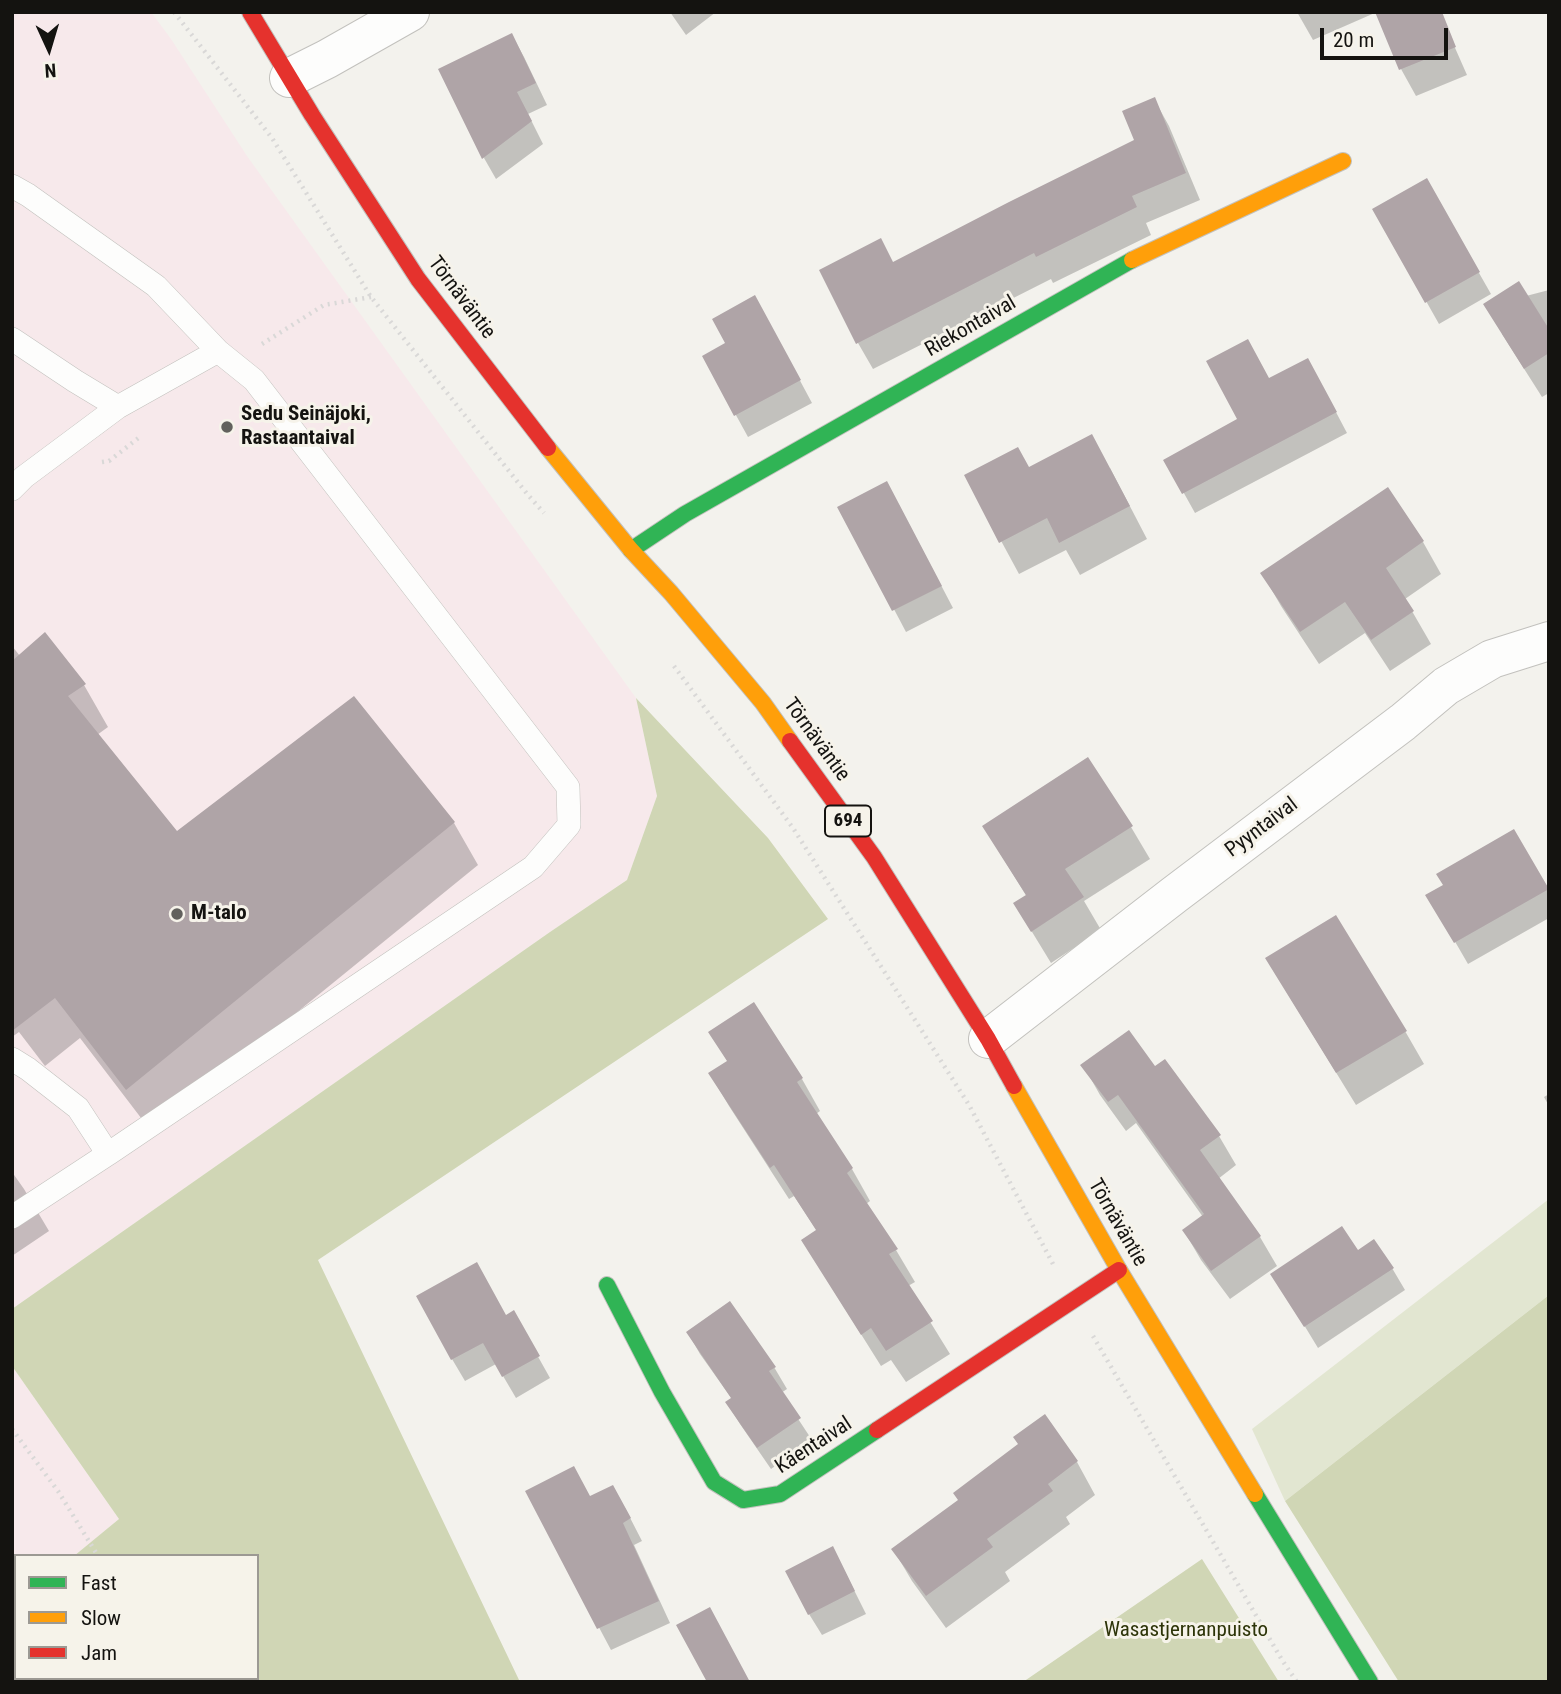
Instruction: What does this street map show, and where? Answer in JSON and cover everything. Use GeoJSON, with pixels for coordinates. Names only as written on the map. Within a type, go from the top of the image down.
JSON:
{"type":"FeatureCollection","features":[{"type":"Feature","properties":{"kind":"main road","name":"Törnäväntie"},"geometry":{"type":"LineString","coordinates":[[250,12],[289,78],[418,279],[542,441],[631,550],[671,593],[763,703],[874,857],[988,1039],[1119,1270],[1370,1682]]}},
{"type":"Feature","properties":{"kind":"main road","name":"Riekontaival"},"geometry":{"type":"LineString","coordinates":[[631,550],[685,514],[1138,257],[1343,161]]}},
{"type":"Feature","properties":{"kind":"main road","name":"Käentaival"},"geometry":{"type":"LineString","coordinates":[[607,1285],[662,1392],[714,1482],[743,1500],[780,1494],[1119,1270]]}},
{"type":"Feature","properties":{"kind":"street"},"geometry":{"type":"LineString","coordinates":[[289,78],[410,12]]}},
{"type":"Feature","properties":{"kind":"street","name":"Pyyntaival"},"geometry":{"type":"LineString","coordinates":[[988,1039],[1403,722],[1446,686],[1492,659],[1549,640]]}},
{"type":"Feature","properties":{"kind":"lane"},"geometry":{"type":"LineString","coordinates":[[12,186],[156,286],[218,351],[254,380],[568,786],[569,825],[533,867],[12,1217]]}},
{"type":"Feature","properties":{"kind":"lane"},"geometry":{"type":"LineString","coordinates":[[12,339],[118,407]]}},
{"type":"Feature","properties":{"kind":"lane"},"geometry":{"type":"LineString","coordinates":[[12,489],[24,477],[118,407],[218,351]]}},
{"type":"Feature","properties":{"kind":"lane"},"geometry":{"type":"LineString","coordinates":[[12,1059],[29,1069],[78,1108],[108,1154]]}},
{"type":"Feature","properties":{"kind":"path"},"geometry":{"type":"LineString","coordinates":[[174,12],[272,138],[371,297],[546,516]]}},
{"type":"Feature","properties":{"kind":"path"},"geometry":{"type":"LineString","coordinates":[[671,662],[793,828],[969,1105],[1072,1301],[1297,1682]]}},
{"type":"Feature","properties":{"kind":"path"},"geometry":{"type":"LineString","coordinates":[[12,1429],[58,1491],[97,1554]]}},
{"type":"Feature","properties":{"kind":"shaded area","name":"Sedu Seinäjoki, Rastaantaival"},"geometry":{"type":"Polygon","coordinates":[[[12,12],[151,12],[247,156],[636,698],[657,796],[627,880],[12,1309],[12,12]]]}},
{"type":"Feature","properties":{"kind":"shaded area"},"geometry":{"type":"Polygon","coordinates":[[[12,1366],[119,1519],[76,1554],[14,1554],[12,1607],[12,1366]]]}},
{"type":"Feature","properties":{"kind":"green space"},"geometry":{"type":"Polygon","coordinates":[[[636,698],[768,838],[828,919],[318,1260],[520,1682],[12,1682],[14,1606],[14,1680],[259,1680],[259,1554],[76,1554],[119,1519],[12,1366],[12,1309],[627,880],[657,796],[636,698]]]}},
{"type":"Feature","properties":{"kind":"green space"},"geometry":{"type":"Polygon","coordinates":[[[1549,1199],[1549,1295],[1285,1501],[1252,1429],[1549,1199]]]}},
{"type":"Feature","properties":{"kind":"green space"},"geometry":{"type":"Polygon","coordinates":[[[1549,1295],[1549,1682],[1399,1682],[1285,1501],[1549,1295]]]}},
{"type":"Feature","properties":{"kind":"green space","name":"Wasastjernanpuisto"},"geometry":{"type":"Polygon","coordinates":[[[1202,1559],[1279,1682],[1023,1682],[1202,1559]]]}},
{"type":"Feature","properties":{"kind":"building"},"geometry":{"type":"Polygon","coordinates":[[[1375,12],[1442,12],[1456,47],[1399,70],[1375,12]]]}},
{"type":"Feature","properties":{"kind":"building"},"geometry":{"type":"Polygon","coordinates":[[[512,33],[536,83],[517,92],[532,121],[482,159],[438,69],[512,33]]]}},
{"type":"Feature","properties":{"kind":"building"},"geometry":{"type":"Polygon","coordinates":[[[1155,97],[1186,173],[1132,196],[1137,207],[1036,257],[1034,253],[856,344],[819,270],[881,238],[893,262],[1134,140],[1122,111],[1155,97]]]}},
{"type":"Feature","properties":{"kind":"building"},"geometry":{"type":"Polygon","coordinates":[[[1427,178],[1480,272],[1425,303],[1372,209],[1427,178]]]}},
{"type":"Feature","properties":{"kind":"building"},"geometry":{"type":"Polygon","coordinates":[[[1519,281],[1549,329],[1549,353],[1524,369],[1483,304],[1519,281]]]}},
{"type":"Feature","properties":{"kind":"building"},"geometry":{"type":"Polygon","coordinates":[[[755,295],[801,380],[734,416],[702,356],[725,343],[712,319],[755,295]]]}},
{"type":"Feature","properties":{"kind":"building"},"geometry":{"type":"Polygon","coordinates":[[[1248,339],[1269,378],[1308,358],[1337,412],[1182,494],[1163,460],[1237,419],[1206,361],[1248,339]]]}},
{"type":"Feature","properties":{"kind":"building"},"geometry":{"type":"Polygon","coordinates":[[[1092,434],[1130,506],[1059,543],[1047,518],[999,543],[964,475],[1018,447],[1029,467],[1092,434]]]}},
{"type":"Feature","properties":{"kind":"building"},"geometry":{"type":"Polygon","coordinates":[[[887,481],[942,586],[892,611],[837,507],[887,481]]]}},
{"type":"Feature","properties":{"kind":"building"},"geometry":{"type":"Polygon","coordinates":[[[1388,487],[1424,541],[1386,568],[1414,611],[1371,640],[1345,602],[1300,632],[1260,573],[1388,487]]]}},
{"type":"Feature","properties":{"kind":"building","name":"M-talo"},"geometry":{"type":"Polygon","coordinates":[[[45,632],[86,684],[68,696],[177,831],[354,696],[455,822],[126,1090],[55,998],[12,1031],[12,661],[45,632]]]}},
{"type":"Feature","properties":{"kind":"building"},"geometry":{"type":"Polygon","coordinates":[[[1088,757],[1133,826],[1065,869],[1084,897],[1031,932],[1013,903],[1026,895],[982,826],[1088,757]]]}},
{"type":"Feature","properties":{"kind":"building"},"geometry":{"type":"Polygon","coordinates":[[[1514,829],[1549,889],[1454,943],[1425,895],[1443,885],[1436,874],[1514,829]]]}},
{"type":"Feature","properties":{"kind":"building"},"geometry":{"type":"Polygon","coordinates":[[[1336,915],[1407,1031],[1336,1073],[1265,958],[1336,915]]]}},
{"type":"Feature","properties":{"kind":"building"},"geometry":{"type":"Polygon","coordinates":[[[754,1002],[803,1078],[797,1082],[853,1168],[847,1173],[898,1249],[889,1254],[933,1321],[886,1351],[871,1328],[861,1335],[801,1240],[816,1230],[774,1165],[770,1168],[708,1073],[727,1061],[708,1032],[754,1002]]]}},
{"type":"Feature","properties":{"kind":"building"},"geometry":{"type":"Polygon","coordinates":[[[1129,1030],[1155,1066],[1165,1059],[1221,1135],[1200,1150],[1261,1236],[1211,1271],[1182,1230],[1204,1214],[1118,1095],[1108,1102],[1080,1065],[1129,1030]]]}},
{"type":"Feature","properties":{"kind":"building"},"geometry":{"type":"Polygon","coordinates":[[[1342,1226],[1358,1250],[1374,1239],[1394,1268],[1304,1327],[1270,1274],[1342,1226]]]}},
{"type":"Feature","properties":{"kind":"building"},"geometry":{"type":"Polygon","coordinates":[[[477,1262],[506,1315],[514,1310],[540,1356],[502,1377],[483,1343],[451,1360],[416,1296],[477,1262]]]}},
{"type":"Feature","properties":{"kind":"building"},"geometry":{"type":"Polygon","coordinates":[[[730,1301],[776,1367],[769,1371],[801,1418],[757,1448],[725,1402],[731,1398],[686,1332],[730,1301]]]}},
{"type":"Feature","properties":{"kind":"building"},"geometry":{"type":"Polygon","coordinates":[[[1045,1414],[1078,1461],[1048,1484],[1053,1491],[987,1539],[993,1547],[926,1596],[891,1549],[958,1500],[953,1493],[1018,1444],[1013,1437],[1045,1414]]]}},
{"type":"Feature","properties":{"kind":"building"},"geometry":{"type":"Polygon","coordinates":[[[574,1466],[590,1496],[613,1485],[631,1518],[623,1523],[659,1601],[597,1629],[525,1491],[574,1466]]]}},
{"type":"Feature","properties":{"kind":"building"},"geometry":{"type":"Polygon","coordinates":[[[833,1546],[855,1591],[808,1615],[785,1571],[833,1546]]]}},
{"type":"Feature","properties":{"kind":"building"},"geometry":{"type":"Polygon","coordinates":[[[710,1607],[750,1682],[707,1682],[676,1625],[710,1607]]]}},
{"type":"Feature","properties":{"kind":"traffic: fast"},"geometry":{"type":"LineString","coordinates":[[631,550],[685,514],[1132,260]]}},
{"type":"Feature","properties":{"kind":"traffic: fast"},"geometry":{"type":"LineString","coordinates":[[607,1285],[662,1392],[714,1482],[743,1500],[780,1494],[877,1430]]}},
{"type":"Feature","properties":{"kind":"traffic: fast"},"geometry":{"type":"LineString","coordinates":[[1255,1494],[1370,1682]]}},
{"type":"Feature","properties":{"kind":"traffic: slow"},"geometry":{"type":"LineString","coordinates":[[1132,260],[1343,161]]}},
{"type":"Feature","properties":{"kind":"traffic: slow"},"geometry":{"type":"LineString","coordinates":[[548,448],[631,550],[671,593],[763,703],[790,741]]}},
{"type":"Feature","properties":{"kind":"traffic: slow"},"geometry":{"type":"LineString","coordinates":[[1014,1086],[1119,1270],[1255,1494]]}},
{"type":"Feature","properties":{"kind":"traffic: jam"},"geometry":{"type":"LineString","coordinates":[[250,12],[312,115],[418,279],[548,448]]}},
{"type":"Feature","properties":{"kind":"traffic: jam"},"geometry":{"type":"LineString","coordinates":[[790,741],[874,857],[988,1039],[1014,1086]]}},
{"type":"Feature","properties":{"kind":"traffic: jam"},"geometry":{"type":"LineString","coordinates":[[877,1430],[1119,1270]]}},
{"type":"Feature","properties":{"kind":"place","name":"Sedu Seinäjoki, Rastaantaival"},"geometry":{"type":"Point","coordinates":[227,427]}},
{"type":"Feature","properties":{"kind":"place","name":"M-talo"},"geometry":{"type":"Point","coordinates":[177,914]}}]}
